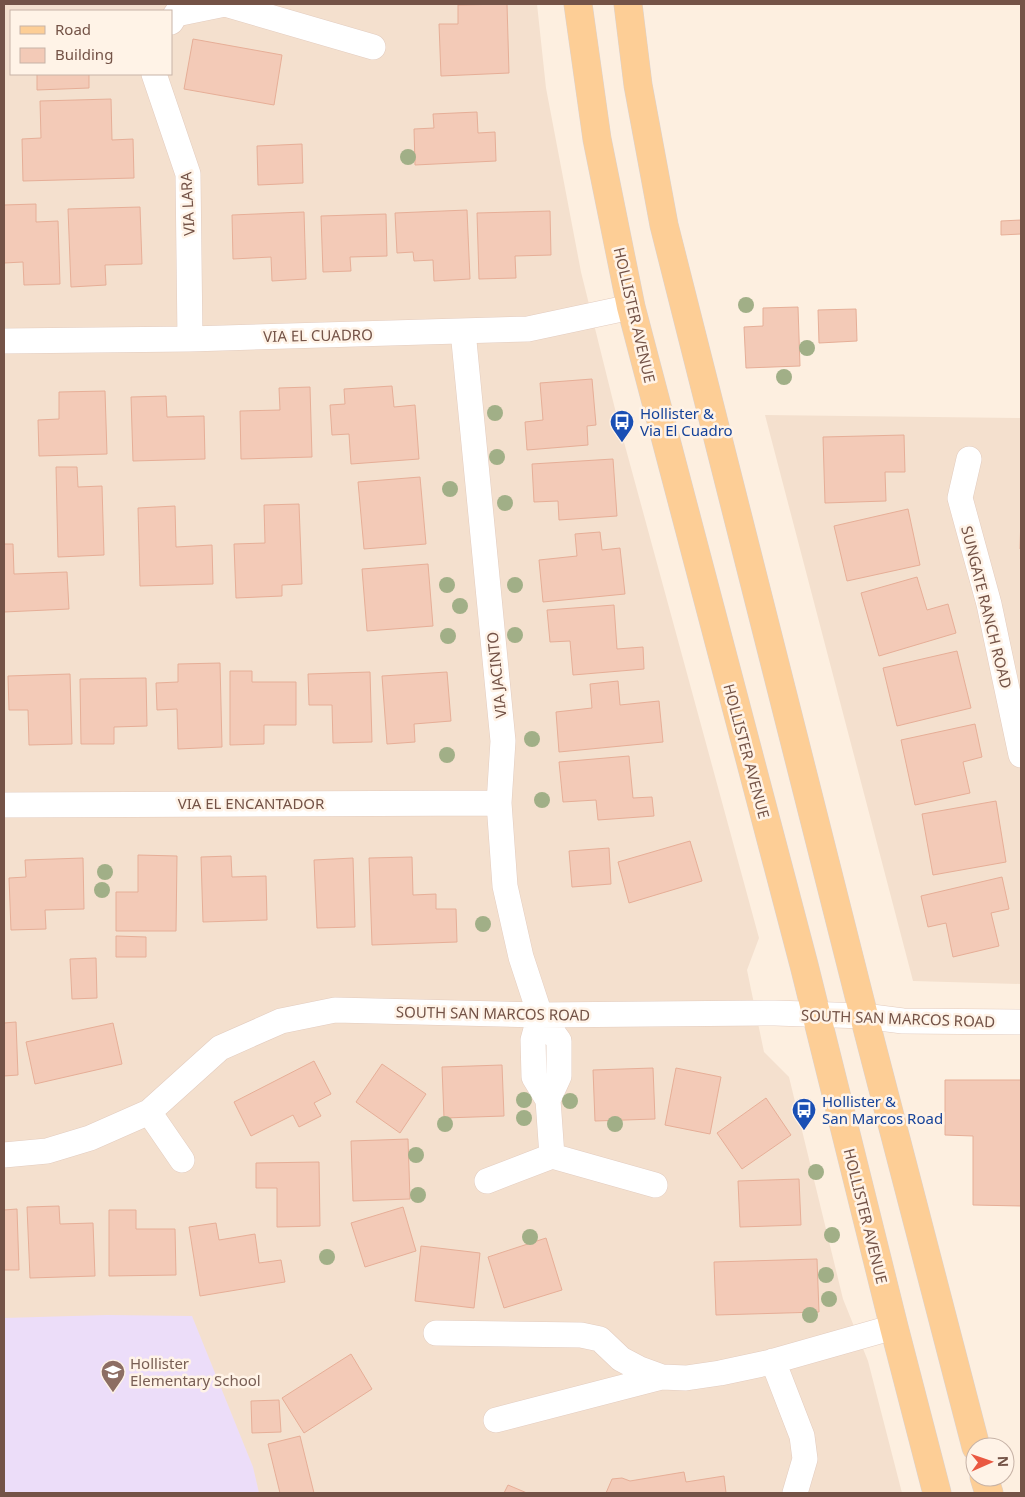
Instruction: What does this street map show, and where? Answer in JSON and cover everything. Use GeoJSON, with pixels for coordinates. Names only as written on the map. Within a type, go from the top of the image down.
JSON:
{"type":"FeatureCollection","features":[{"type":"Feature","properties":{"kind":"main road","name":"HOLLISTER AVENUE"},"geometry":{"type":"LineString","coordinates":[[578,4],[596,139],[631,307],[816,1014],[937,1493]]}},
{"type":"Feature","properties":{"kind":"main road"},"geometry":{"type":"LineString","coordinates":[[628,4],[638,85],[664,225],[864,1016],[973,1437]]}},
{"type":"Feature","properties":{"kind":"street"},"geometry":{"type":"LineString","coordinates":[[172,20],[176,14],[225,4],[373,46]]}},
{"type":"Feature","properties":{"kind":"street","name":"VIA LARA"},"geometry":{"type":"LineString","coordinates":[[154,75],[188,174],[190,339]]}},
{"type":"Feature","properties":{"kind":"street","name":"VIA EL CUADRO"},"geometry":{"type":"LineString","coordinates":[[4,341],[190,339],[463,332],[528,328],[631,307]]}},
{"type":"Feature","properties":{"kind":"street","name":"VIA JACINTO"},"geometry":{"type":"LineString","coordinates":[[463,332],[503,741],[499,803],[505,886],[521,957],[540,1015]]}},
{"type":"Feature","properties":{"kind":"street","name":"SUNGATE RANCH ROAD"},"geometry":{"type":"LineString","coordinates":[[969,459],[960,498],[989,604],[1021,755]]}},
{"type":"Feature","properties":{"kind":"street","name":"VIA EL ENCANTADOR"},"geometry":{"type":"LineString","coordinates":[[4,804],[499,803]]}},
{"type":"Feature","properties":{"kind":"street","name":"SOUTH SAN MARCOS ROAD"},"geometry":{"type":"LineString","coordinates":[[4,1155],[48,1151],[90,1138],[149,1112],[220,1048],[281,1021],[335,1010],[540,1015],[816,1014],[903,1020],[1021,1022]]}},
{"type":"Feature","properties":{"kind":"street"},"geometry":{"type":"LineString","coordinates":[[540,1015],[533,1040],[534,1077],[548,1100],[552,1156]]}},
{"type":"Feature","properties":{"kind":"street"},"geometry":{"type":"LineString","coordinates":[[149,1112],[182,1160]]}},
{"type":"Feature","properties":{"kind":"street"},"geometry":{"type":"LineString","coordinates":[[487,1181],[552,1156],[655,1184]]}},
{"type":"Feature","properties":{"kind":"street"},"geometry":{"type":"LineString","coordinates":[[496,1420],[662,1377],[686,1378],[773,1361],[894,1327]]}},
{"type":"Feature","properties":{"kind":"street"},"geometry":{"type":"LineString","coordinates":[[436,1333],[581,1335],[600,1339],[622,1359],[640,1369],[662,1377]]}},
{"type":"Feature","properties":{"kind":"street"},"geometry":{"type":"LineString","coordinates":[[773,1361],[802,1436],[804,1459],[795,1493]]}},
{"type":"Feature","properties":{"kind":"shaded area"},"geometry":{"type":"Polygon","coordinates":[[[4,4],[537,4],[546,88],[581,272],[615,409],[759,938],[747,970],[764,1052],[789,1077],[843,1299],[868,1361],[902,1493],[4,1493],[4,4]]]}},
{"type":"Feature","properties":{"kind":"shaded area"},"geometry":{"type":"Polygon","coordinates":[[[765,415],[1021,418],[1021,984],[913,981],[765,415]]]}},
{"type":"Feature","properties":{"kind":"shaded area","name":"Hollister Elementary School"},"geometry":{"type":"Polygon","coordinates":[[[107,1315],[192,1316],[253,1467],[259,1493],[4,1493],[4,1318],[107,1315]]]}},
{"type":"Feature","properties":{"kind":"building"},"geometry":{"type":"Polygon","coordinates":[[[507,4],[509,73],[441,76],[439,24],[458,24],[458,5],[507,4]]]}},
{"type":"Feature","properties":{"kind":"building"},"geometry":{"type":"Polygon","coordinates":[[[193,39],[282,55],[274,105],[184,89],[193,39]]]}},
{"type":"Feature","properties":{"kind":"building"},"geometry":{"type":"Polygon","coordinates":[[[37,75],[89,75],[89,88],[37,90],[37,75]]]}},
{"type":"Feature","properties":{"kind":"building"},"geometry":{"type":"Polygon","coordinates":[[[111,99],[112,140],[133,139],[134,178],[23,181],[22,139],[41,138],[40,101],[111,99]]]}},
{"type":"Feature","properties":{"kind":"building"},"geometry":{"type":"Polygon","coordinates":[[[477,112],[478,133],[495,132],[496,161],[415,165],[414,129],[434,128],[433,114],[477,112]]]}},
{"type":"Feature","properties":{"kind":"building"},"geometry":{"type":"Polygon","coordinates":[[[302,144],[303,183],[258,185],[257,146],[302,144]]]}},
{"type":"Feature","properties":{"kind":"building"},"geometry":{"type":"Polygon","coordinates":[[[36,204],[36,222],[58,221],[60,284],[24,285],[23,262],[4,263],[4,205],[36,204]]]}},
{"type":"Feature","properties":{"kind":"building"},"geometry":{"type":"Polygon","coordinates":[[[140,207],[142,264],[105,265],[106,285],[71,287],[68,209],[140,207]]]}},
{"type":"Feature","properties":{"kind":"building"},"geometry":{"type":"Polygon","coordinates":[[[467,210],[470,279],[434,281],[433,260],[414,261],[413,252],[397,253],[395,213],[467,210]]]}},
{"type":"Feature","properties":{"kind":"building"},"geometry":{"type":"Polygon","coordinates":[[[550,211],[551,255],[515,256],[516,278],[479,279],[477,213],[550,211]]]}},
{"type":"Feature","properties":{"kind":"building"},"geometry":{"type":"Polygon","coordinates":[[[304,212],[306,279],[272,281],[271,257],[233,259],[232,215],[304,212]]]}},
{"type":"Feature","properties":{"kind":"building"},"geometry":{"type":"Polygon","coordinates":[[[386,214],[387,256],[350,257],[351,271],[323,272],[321,216],[386,214]]]}},
{"type":"Feature","properties":{"kind":"building"},"geometry":{"type":"Polygon","coordinates":[[[1021,220],[1021,234],[1001,235],[1001,221],[1021,220]]]}},
{"type":"Feature","properties":{"kind":"building"},"geometry":{"type":"Polygon","coordinates":[[[798,307],[800,366],[746,368],[744,327],[763,326],[763,308],[798,307]]]}},
{"type":"Feature","properties":{"kind":"building"},"geometry":{"type":"Polygon","coordinates":[[[856,309],[857,341],[819,343],[818,310],[856,309]]]}},
{"type":"Feature","properties":{"kind":"building"},"geometry":{"type":"Polygon","coordinates":[[[592,379],[596,425],[587,426],[588,445],[527,450],[525,422],[543,420],[540,383],[592,379]]]}},
{"type":"Feature","properties":{"kind":"building"},"geometry":{"type":"Polygon","coordinates":[[[392,386],[394,407],[415,405],[419,459],[351,464],[349,434],[332,435],[330,405],[345,404],[344,389],[392,386]]]}},
{"type":"Feature","properties":{"kind":"building"},"geometry":{"type":"Polygon","coordinates":[[[310,387],[312,457],[241,459],[240,411],[280,410],[279,388],[310,387]]]}},
{"type":"Feature","properties":{"kind":"building"},"geometry":{"type":"Polygon","coordinates":[[[105,391],[107,454],[39,456],[38,420],[59,419],[59,392],[105,391]]]}},
{"type":"Feature","properties":{"kind":"building"},"geometry":{"type":"Polygon","coordinates":[[[166,396],[167,417],[204,416],[205,459],[133,461],[131,397],[166,396]]]}},
{"type":"Feature","properties":{"kind":"building"},"geometry":{"type":"Polygon","coordinates":[[[904,435],[905,472],[885,472],[886,501],[825,503],[823,437],[904,435]]]}},
{"type":"Feature","properties":{"kind":"building"},"geometry":{"type":"Polygon","coordinates":[[[613,459],[617,516],[559,520],[558,501],[534,502],[532,464],[613,459]]]}},
{"type":"Feature","properties":{"kind":"building"},"geometry":{"type":"Polygon","coordinates":[[[56,467],[77,467],[78,487],[102,486],[104,555],[58,557],[56,467]]]}},
{"type":"Feature","properties":{"kind":"building"},"geometry":{"type":"Polygon","coordinates":[[[420,477],[426,544],[364,549],[358,482],[420,477]]]}},
{"type":"Feature","properties":{"kind":"building"},"geometry":{"type":"Polygon","coordinates":[[[299,504],[302,584],[282,585],[282,596],[236,598],[234,544],[265,543],[264,505],[299,504]]]}},
{"type":"Feature","properties":{"kind":"building"},"geometry":{"type":"Polygon","coordinates":[[[175,506],[176,547],[212,545],[213,584],[140,586],[138,508],[175,506]]]}},
{"type":"Feature","properties":{"kind":"building"},"geometry":{"type":"Polygon","coordinates":[[[908,509],[920,565],[847,581],[834,526],[908,509]]]}},
{"type":"Feature","properties":{"kind":"building"},"geometry":{"type":"Polygon","coordinates":[[[1021,515],[1021,549],[1020,549],[1021,515]]]}},
{"type":"Feature","properties":{"kind":"building"},"geometry":{"type":"Polygon","coordinates":[[[600,532],[602,550],[620,548],[625,594],[543,602],[539,560],[577,556],[575,534],[600,532]]]}},
{"type":"Feature","properties":{"kind":"building"},"geometry":{"type":"Polygon","coordinates":[[[4,544],[13,544],[14,574],[67,572],[69,609],[4,612],[4,544]]]}},
{"type":"Feature","properties":{"kind":"building"},"geometry":{"type":"Polygon","coordinates":[[[428,564],[433,626],[367,631],[362,569],[428,564]]]}},
{"type":"Feature","properties":{"kind":"building"},"geometry":{"type":"Polygon","coordinates":[[[917,577],[927,610],[948,604],[956,633],[879,656],[861,593],[917,577]]]}},
{"type":"Feature","properties":{"kind":"building"},"geometry":{"type":"Polygon","coordinates":[[[614,605],[617,649],[643,647],[644,669],[573,675],[570,641],[550,642],[547,610],[614,605]]]}},
{"type":"Feature","properties":{"kind":"building"},"geometry":{"type":"Polygon","coordinates":[[[957,651],[971,708],[897,726],[883,668],[957,651]]]}},
{"type":"Feature","properties":{"kind":"building"},"geometry":{"type":"Polygon","coordinates":[[[220,663],[222,747],[178,749],[177,709],[157,710],[156,683],[178,682],[178,664],[220,663]]]}},
{"type":"Feature","properties":{"kind":"building"},"geometry":{"type":"Polygon","coordinates":[[[230,671],[252,671],[252,682],[296,682],[296,725],[264,725],[264,744],[230,745],[230,671]]]}},
{"type":"Feature","properties":{"kind":"building"},"geometry":{"type":"Polygon","coordinates":[[[370,672],[372,742],[333,743],[332,705],[309,705],[308,674],[370,672]]]}},
{"type":"Feature","properties":{"kind":"building"},"geometry":{"type":"Polygon","coordinates":[[[447,672],[451,721],[414,724],[415,742],[387,744],[382,676],[447,672]]]}},
{"type":"Feature","properties":{"kind":"building"},"geometry":{"type":"Polygon","coordinates":[[[70,674],[72,744],[29,745],[28,710],[9,710],[8,676],[70,674]]]}},
{"type":"Feature","properties":{"kind":"building"},"geometry":{"type":"Polygon","coordinates":[[[146,678],[147,726],[114,727],[114,744],[81,744],[80,679],[146,678]]]}},
{"type":"Feature","properties":{"kind":"building"},"geometry":{"type":"Polygon","coordinates":[[[618,681],[620,705],[659,701],[663,742],[559,752],[556,712],[592,708],[590,684],[618,681]]]}},
{"type":"Feature","properties":{"kind":"building"},"geometry":{"type":"Polygon","coordinates":[[[975,724],[982,757],[963,762],[970,793],[915,805],[901,740],[975,724]]]}},
{"type":"Feature","properties":{"kind":"building"},"geometry":{"type":"Polygon","coordinates":[[[629,756],[633,798],[652,797],[654,816],[598,820],[596,800],[563,802],[559,762],[629,756]]]}},
{"type":"Feature","properties":{"kind":"building"},"geometry":{"type":"Polygon","coordinates":[[[996,801],[1006,862],[933,875],[922,814],[996,801]]]}},
{"type":"Feature","properties":{"kind":"building"},"geometry":{"type":"Polygon","coordinates":[[[690,841],[702,881],[629,903],[618,862],[690,841]]]}},
{"type":"Feature","properties":{"kind":"building"},"geometry":{"type":"Polygon","coordinates":[[[609,848],[611,884],[572,887],[569,851],[609,848]]]}},
{"type":"Feature","properties":{"kind":"building"},"geometry":{"type":"Polygon","coordinates":[[[138,855],[177,856],[176,931],[116,931],[116,892],[138,892],[138,855]]]}},
{"type":"Feature","properties":{"kind":"building"},"geometry":{"type":"Polygon","coordinates":[[[231,856],[232,877],[266,876],[267,920],[203,922],[201,857],[231,856]]]}},
{"type":"Feature","properties":{"kind":"building"},"geometry":{"type":"Polygon","coordinates":[[[412,857],[413,895],[436,894],[436,909],[456,909],[457,942],[372,945],[369,858],[412,857]]]}},
{"type":"Feature","properties":{"kind":"building"},"geometry":{"type":"Polygon","coordinates":[[[83,858],[84,909],[45,910],[46,929],[11,930],[9,878],[26,877],[25,860],[83,858]]]}},
{"type":"Feature","properties":{"kind":"building"},"geometry":{"type":"Polygon","coordinates":[[[353,858],[355,927],[317,928],[314,860],[353,858]]]}},
{"type":"Feature","properties":{"kind":"building"},"geometry":{"type":"Polygon","coordinates":[[[1002,877],[1009,909],[991,913],[999,946],[953,957],[946,923],[928,927],[921,896],[1002,877]]]}},
{"type":"Feature","properties":{"kind":"building"},"geometry":{"type":"Polygon","coordinates":[[[116,936],[146,937],[146,957],[116,957],[116,936]]]}},
{"type":"Feature","properties":{"kind":"building"},"geometry":{"type":"Polygon","coordinates":[[[96,958],[97,998],[72,999],[70,959],[96,958]]]}},
{"type":"Feature","properties":{"kind":"building"},"geometry":{"type":"Polygon","coordinates":[[[16,1022],[18,1075],[4,1076],[4,1023],[16,1022]]]}},
{"type":"Feature","properties":{"kind":"building"},"geometry":{"type":"Polygon","coordinates":[[[113,1023],[122,1064],[35,1084],[26,1042],[113,1023]]]}},
{"type":"Feature","properties":{"kind":"building"},"geometry":{"type":"Polygon","coordinates":[[[314,1061],[331,1094],[314,1103],[321,1116],[299,1127],[293,1115],[251,1136],[234,1102],[314,1061]]]}},
{"type":"Feature","properties":{"kind":"building"},"geometry":{"type":"Polygon","coordinates":[[[382,1064],[426,1094],[400,1133],[356,1102],[382,1064]]]}},
{"type":"Feature","properties":{"kind":"building"},"geometry":{"type":"Polygon","coordinates":[[[502,1065],[504,1116],[444,1118],[442,1067],[502,1065]]]}},
{"type":"Feature","properties":{"kind":"building"},"geometry":{"type":"Polygon","coordinates":[[[653,1068],[655,1119],[595,1121],[593,1070],[653,1068]]]}},
{"type":"Feature","properties":{"kind":"building"},"geometry":{"type":"Polygon","coordinates":[[[676,1068],[721,1077],[710,1134],[665,1125],[676,1068]]]}},
{"type":"Feature","properties":{"kind":"building"},"geometry":{"type":"Polygon","coordinates":[[[945,1080],[1021,1080],[1021,1206],[973,1205],[973,1136],[945,1135],[945,1080]]]}},
{"type":"Feature","properties":{"kind":"building"},"geometry":{"type":"Polygon","coordinates":[[[766,1098],[791,1135],[742,1169],[717,1133],[766,1098]]]}},
{"type":"Feature","properties":{"kind":"building"},"geometry":{"type":"Polygon","coordinates":[[[408,1139],[410,1199],[353,1201],[351,1141],[408,1139]]]}},
{"type":"Feature","properties":{"kind":"building"},"geometry":{"type":"Polygon","coordinates":[[[319,1162],[320,1226],[277,1227],[277,1188],[256,1188],[256,1163],[319,1162]]]}},
{"type":"Feature","properties":{"kind":"building"},"geometry":{"type":"Polygon","coordinates":[[[799,1179],[801,1225],[740,1227],[738,1181],[799,1179]]]}},
{"type":"Feature","properties":{"kind":"building"},"geometry":{"type":"Polygon","coordinates":[[[59,1206],[60,1224],[93,1223],[95,1276],[30,1278],[27,1207],[59,1206]]]}},
{"type":"Feature","properties":{"kind":"building"},"geometry":{"type":"Polygon","coordinates":[[[403,1207],[416,1251],[365,1267],[351,1223],[403,1207]]]}},
{"type":"Feature","properties":{"kind":"building"},"geometry":{"type":"Polygon","coordinates":[[[17,1209],[19,1270],[4,1270],[4,1210],[17,1209]]]}},
{"type":"Feature","properties":{"kind":"building"},"geometry":{"type":"Polygon","coordinates":[[[109,1210],[136,1210],[136,1229],[175,1229],[176,1275],[109,1276],[109,1210]]]}},
{"type":"Feature","properties":{"kind":"building"},"geometry":{"type":"Polygon","coordinates":[[[216,1223],[219,1240],[255,1234],[259,1263],[281,1260],[285,1282],[200,1296],[189,1227],[216,1223]]]}},
{"type":"Feature","properties":{"kind":"building"},"geometry":{"type":"Polygon","coordinates":[[[546,1238],[562,1290],[504,1308],[488,1257],[546,1238]]]}},
{"type":"Feature","properties":{"kind":"building"},"geometry":{"type":"Polygon","coordinates":[[[421,1246],[480,1253],[474,1308],[415,1301],[421,1246]]]}},
{"type":"Feature","properties":{"kind":"building"},"geometry":{"type":"Polygon","coordinates":[[[817,1259],[819,1312],[716,1315],[714,1262],[817,1259]]]}},
{"type":"Feature","properties":{"kind":"building"},"geometry":{"type":"Polygon","coordinates":[[[351,1354],[372,1389],[304,1433],[282,1398],[351,1354]]]}},
{"type":"Feature","properties":{"kind":"building"},"geometry":{"type":"Polygon","coordinates":[[[279,1400],[281,1432],[252,1433],[251,1401],[279,1400]]]}},
{"type":"Feature","properties":{"kind":"building"},"geometry":{"type":"Polygon","coordinates":[[[300,1436],[314,1493],[280,1493],[268,1444],[300,1436]]]}},
{"type":"Feature","properties":{"kind":"building"},"geometry":{"type":"Polygon","coordinates":[[[684,1472],[686,1482],[724,1476],[726,1493],[606,1493],[612,1479],[622,1478],[630,1481],[684,1472]]]}},
{"type":"Feature","properties":{"kind":"building"},"geometry":{"type":"Polygon","coordinates":[[[508,1485],[527,1493],[504,1493],[508,1485]]]}},
{"type":"Feature","properties":{"kind":"place","name":"Hollister & Via El Cuadro"},"geometry":{"type":"Point","coordinates":[622,443]}},
{"type":"Feature","properties":{"kind":"place","name":"Hollister & San Marcos Road"},"geometry":{"type":"Point","coordinates":[804,1131]}},
{"type":"Feature","properties":{"kind":"place","name":"Hollister Elementary School"},"geometry":{"type":"Point","coordinates":[113,1393]}}]}
